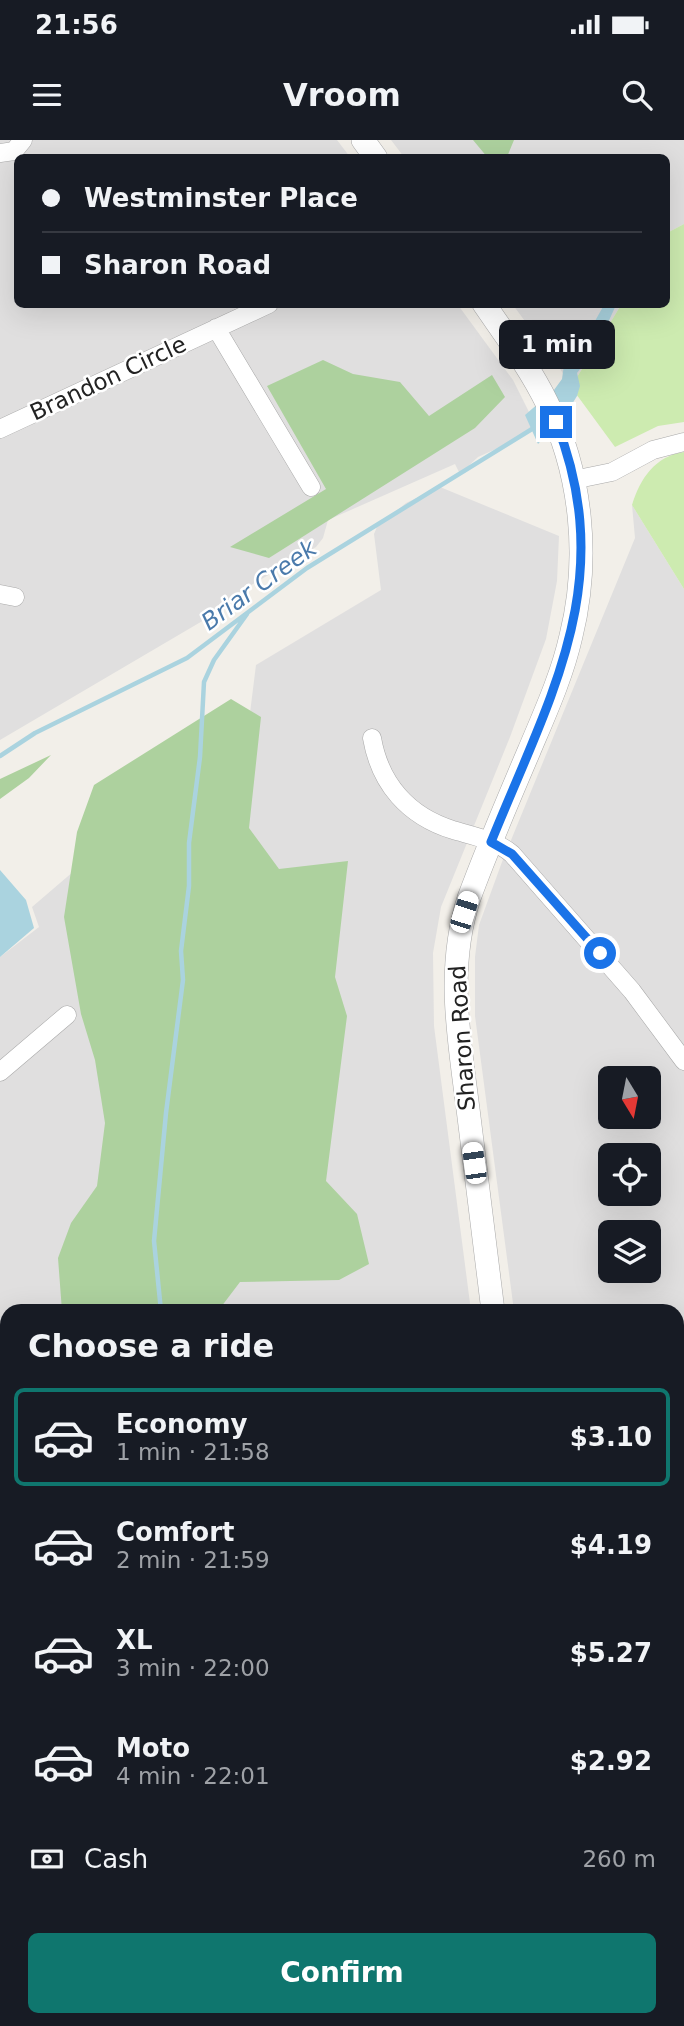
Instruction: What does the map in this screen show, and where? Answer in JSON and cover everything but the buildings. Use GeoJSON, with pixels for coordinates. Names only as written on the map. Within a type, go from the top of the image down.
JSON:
{"type":"FeatureCollection","features":[{"type":"Feature","properties":{"kind":"street"},"geometry":{"type":"LineString","coordinates":[[0,153],[14,151],[23,140]]}},
{"type":"Feature","properties":{"kind":"street","name":"Brandon Circle"},"geometry":{"type":"LineString","coordinates":[[0,429],[260,308]]}},
{"type":"Feature","properties":{"kind":"street","name":"Sharon Road"},"geometry":{"type":"LineString","coordinates":[[487,308],[527,366],[548,403],[561,436],[579,510],[581,550],[577,604],[571,635],[552,695],[491,842],[461,925],[456,957],[454,988],[461,1059],[493,1304]]}},
{"type":"Feature","properties":{"kind":"street"},"geometry":{"type":"LineString","coordinates":[[216,328],[311,487]]}},
{"type":"Feature","properties":{"kind":"street"},"geometry":{"type":"LineString","coordinates":[[573,480],[612,472],[653,450],[684,442]]}},
{"type":"Feature","properties":{"kind":"street"},"geometry":{"type":"LineString","coordinates":[[372,738],[382,773],[395,793],[412,810],[439,825],[491,842],[512,854],[648,1010],[684,1061]]}},
{"type":"Feature","properties":{"kind":"street"},"geometry":{"type":"LineString","coordinates":[[0,1072],[67,1015]]}},
{"type":"Feature","properties":{"kind":"shaded area"},"geometry":{"type":"Polygon","coordinates":[[[0,140],[337,140],[348,154],[14,154],[14,308],[460,308],[513,380],[536,426],[516,440],[478,457],[460,474],[455,464],[328,520],[323,538],[316,547],[231,597],[233,603],[0,740],[0,140]]]}},
{"type":"Feature","properties":{"kind":"shaded area"},"geometry":{"type":"Polygon","coordinates":[[[391,140],[684,140],[684,224],[670,231],[670,154],[402,154],[391,140]]]}},
{"type":"Feature","properties":{"kind":"shaded area"},"geometry":{"type":"Polygon","coordinates":[[[515,308],[619,308],[571,387],[515,308]]]}},
{"type":"Feature","properties":{"kind":"shaded area"},"geometry":{"type":"Polygon","coordinates":[[[440,487],[559,536],[557,581],[546,639],[510,737],[441,907],[433,953],[434,1026],[470,1304],[0,1304],[0,957],[39,927],[32,907],[249,721],[256,665],[381,590],[374,534],[377,527],[406,503],[440,487]]]}},
{"type":"Feature","properties":{"kind":"shaded area"},"geometry":{"type":"Polygon","coordinates":[[[632,505],[684,589],[684,1304],[513,1304],[475,1016],[475,957],[479,925],[502,862],[635,538],[632,505]]]}},
{"type":"Feature","properties":{"kind":"green space"},"geometry":{"type":"Polygon","coordinates":[[[473,140],[514,140],[508,154],[485,154],[473,140]]]}},
{"type":"Feature","properties":{"kind":"green space"},"geometry":{"type":"Polygon","coordinates":[[[684,224],[684,422],[658,426],[615,447],[571,387],[619,308],[670,308],[670,231],[684,224]]]}},
{"type":"Feature","properties":{"kind":"green space"},"geometry":{"type":"Polygon","coordinates":[[[323,360],[353,374],[400,382],[429,416],[492,375],[505,397],[475,428],[269,558],[230,547],[326,489],[267,386],[323,360]]]}},
{"type":"Feature","properties":{"kind":"green space"},"geometry":{"type":"Polygon","coordinates":[[[684,452],[684,589],[632,505],[639,486],[650,470],[665,458],[684,452]]]}},
{"type":"Feature","properties":{"kind":"green space"},"geometry":{"type":"Polygon","coordinates":[[[231,699],[261,717],[249,828],[279,869],[348,861],[335,977],[347,1016],[326,1181],[357,1214],[369,1264],[339,1280],[240,1282],[223,1304],[61,1304],[58,1258],[71,1223],[97,1186],[105,1123],[95,1060],[81,1014],[64,917],[77,832],[94,785],[231,699]]]}},
{"type":"Feature","properties":{"kind":"green space"},"geometry":{"type":"Polygon","coordinates":[[[51,755],[29,778],[0,799],[0,779],[51,755]]]}},
{"type":"Feature","properties":{"kind":"water"},"geometry":{"type":"Polygon","coordinates":[[[602,308],[615,308],[597,347],[577,373],[580,386],[577,396],[566,414],[538,444],[525,415],[554,390],[562,379],[564,365],[582,344],[602,308]]]}},
{"type":"Feature","properties":{"kind":"water"},"geometry":{"type":"Polygon","coordinates":[[[0,870],[26,900],[34,928],[0,957],[0,870]]]}},
{"type":"Feature","properties":{"kind":"waterway","name":"Briar Creek"},"geometry":{"type":"LineString","coordinates":[[0,756],[35,733],[187,658],[307,568],[532,429]]}},
{"type":"Feature","properties":{"kind":"waterway"},"geometry":{"type":"LineString","coordinates":[[160,1304],[154,1241],[166,1113],[183,980],[181,951],[189,886],[189,843],[200,757],[204,682],[214,660],[247,614]]}},
{"type":"Feature","properties":{"kind":"route"},"geometry":{"type":"LineString","coordinates":[[556,422],[570,466],[579,510],[581,559],[576,614],[553,692],[491,842],[512,854],[600,953]]}}]}
